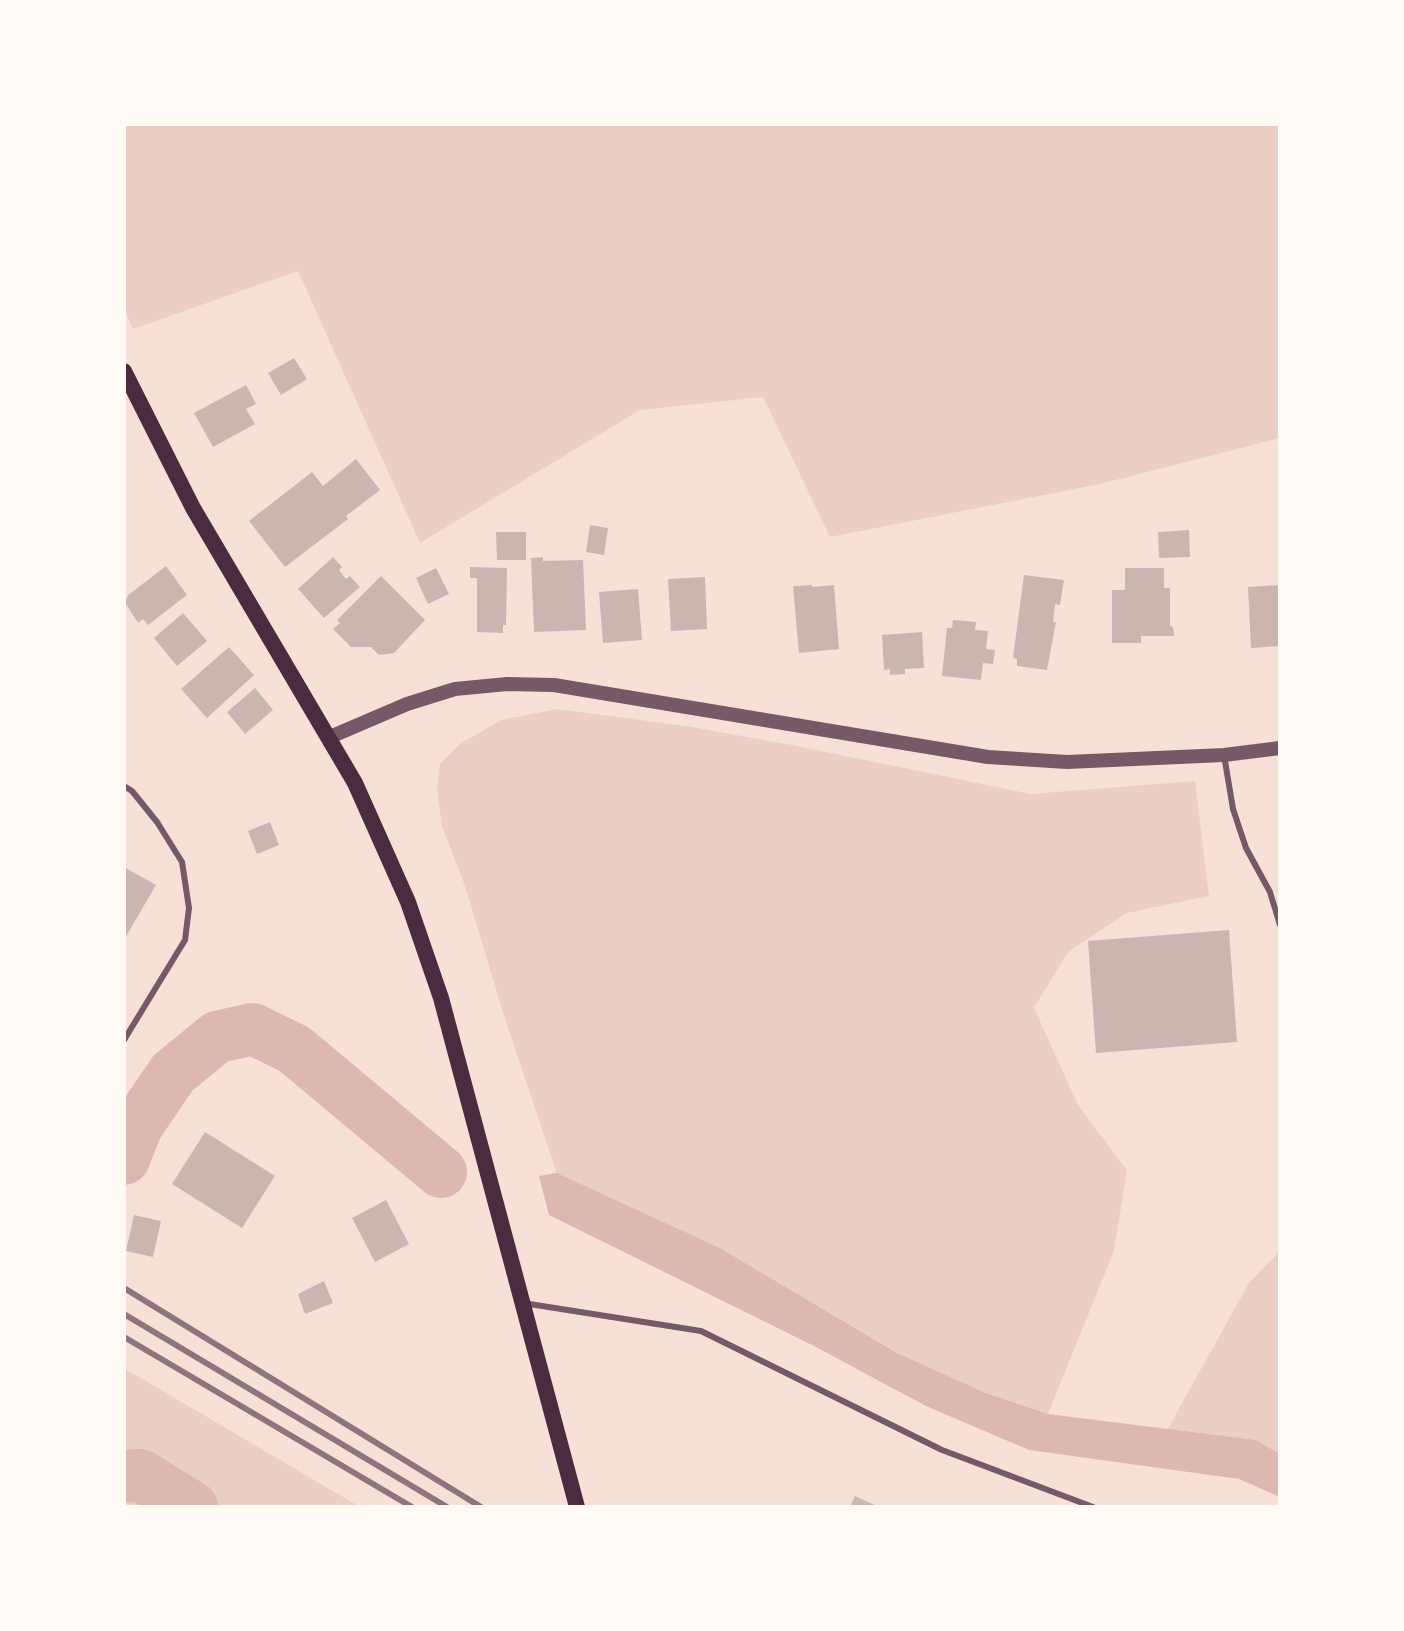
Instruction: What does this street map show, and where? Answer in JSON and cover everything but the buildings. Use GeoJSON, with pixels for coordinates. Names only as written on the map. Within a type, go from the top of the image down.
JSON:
{"type":"FeatureCollection","features":[{"type":"Feature","properties":{"kind":"main road"},"geometry":{"type":"LineString","coordinates":[[124,371],[193,508],[355,783],[408,902],[441,998],[577,1507]]}},
{"type":"Feature","properties":{"kind":"street"},"geometry":{"type":"LineString","coordinates":[[330,737],[431,696],[455,689],[507,684],[554,685],[988,757],[1067,762],[1224,755],[1280,748]]}},
{"type":"Feature","properties":{"kind":"lane"},"geometry":{"type":"LineString","coordinates":[[1224,755],[1233,809],[1246,848],[1270,892],[1280,925]]}},
{"type":"Feature","properties":{"kind":"lane"},"geometry":{"type":"LineString","coordinates":[[124,786],[132,791],[157,822],[182,862],[189,908],[185,940],[124,1040]]}},
{"type":"Feature","properties":{"kind":"lane"},"geometry":{"type":"LineString","coordinates":[[523,1303],[701,1331],[942,1450],[1093,1507]]}},
{"type":"Feature","properties":{"kind":"shaded area"},"geometry":{"type":"Polygon","coordinates":[[[124,124],[1280,124],[1280,438],[1100,484],[830,537],[763,397],[640,410],[420,543],[298,271],[133,329],[124,308],[124,124]]]}},
{"type":"Feature","properties":{"kind":"shaded area"},"geometry":{"type":"Polygon","coordinates":[[[557,709],[686,726],[792,745],[1031,794],[1195,781],[1209,896],[1127,913],[1068,952],[1034,1008],[1078,1105],[1127,1170],[1114,1251],[1048,1414],[986,1393],[897,1353],[720,1248],[557,1173],[504,1016],[465,886],[442,826],[437,789],[440,764],[460,744],[501,720],[557,709]]]}},
{"type":"Feature","properties":{"kind":"shaded area"},"geometry":{"type":"Polygon","coordinates":[[[557,1173],[720,1248],[897,1353],[986,1393],[1048,1414],[1256,1440],[1280,1454],[1280,1497],[1239,1479],[1029,1450],[926,1406],[814,1346],[549,1215],[539,1176],[557,1173]]]}},
{"type":"Feature","properties":{"kind":"shaded area"},"geometry":{"type":"Polygon","coordinates":[[[1280,1251],[1280,1454],[1256,1440],[1167,1430],[1249,1283],[1280,1251]]]}},
{"type":"Feature","properties":{"kind":"shaded area"},"geometry":{"type":"Polygon","coordinates":[[[124,1368],[360,1507],[131,1507],[124,1502],[124,1368]]]}},
{"type":"Feature","properties":{"kind":"waterway"},"geometry":{"type":"LineString","coordinates":[[124,1159],[137,1126],[173,1073],[217,1037],[253,1029],[294,1049],[441,1172]]}},
{"type":"Feature","properties":{"kind":"waterway"},"geometry":{"type":"LineString","coordinates":[[124,1476],[140,1475],[192,1507]]}},
{"type":"Feature","properties":{"kind":"railway"},"geometry":{"type":"LineString","coordinates":[[124,1288],[481,1507]]}},
{"type":"Feature","properties":{"kind":"railway"},"geometry":{"type":"LineString","coordinates":[[124,1314],[447,1507]]}},
{"type":"Feature","properties":{"kind":"railway"},"geometry":{"type":"LineString","coordinates":[[124,1337],[412,1507]]}}]}
